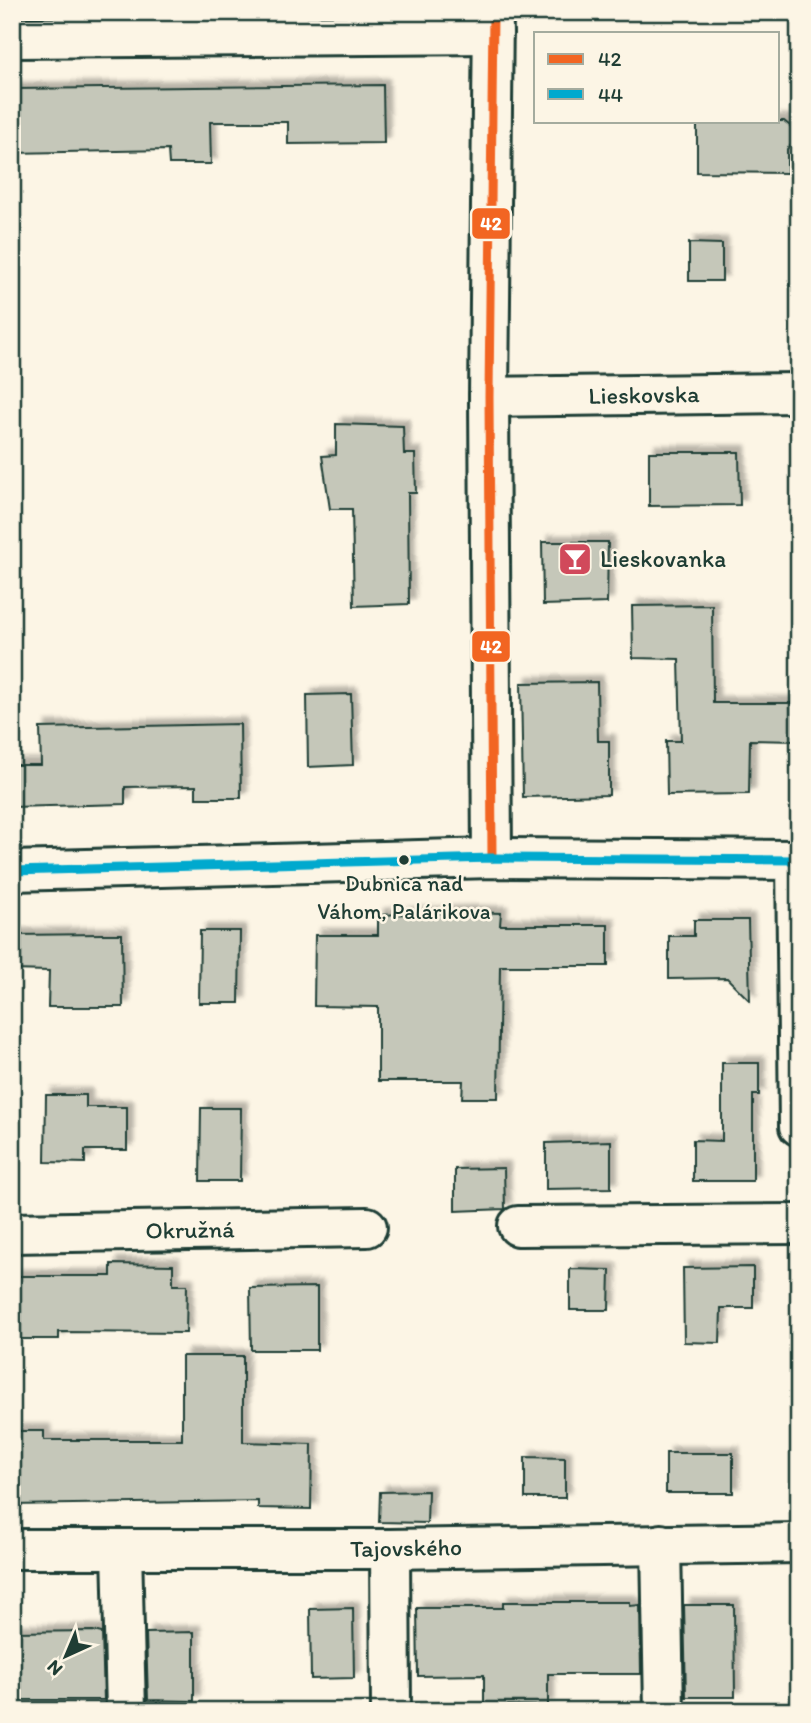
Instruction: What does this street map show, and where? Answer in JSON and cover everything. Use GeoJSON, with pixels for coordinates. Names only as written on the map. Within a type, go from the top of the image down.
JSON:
{"type":"FeatureCollection","features":[{"type":"Feature","properties":{"kind":"street"},"geometry":{"type":"LineString","coordinates":[[12,38],[493,23],[489,397],[492,858]]}},
{"type":"Feature","properties":{"kind":"street","name":"Lieskovska"},"geometry":{"type":"LineString","coordinates":[[489,397],[799,393]]}},
{"type":"Feature","properties":{"kind":"street"},"geometry":{"type":"LineString","coordinates":[[12,871],[492,858],[797,860],[799,1126]]}},
{"type":"Feature","properties":{"kind":"street"},"geometry":{"type":"LineString","coordinates":[[518,1226],[799,1224]]}},
{"type":"Feature","properties":{"kind":"street","name":"Okružná"},"geometry":{"type":"LineString","coordinates":[[12,1233],[367,1227]]}},
{"type":"Feature","properties":{"kind":"street","name":"Tajovského"},"geometry":{"type":"LineString","coordinates":[[12,1549],[390,1549],[799,1543]]}},
{"type":"Feature","properties":{"kind":"street"},"geometry":{"type":"LineString","coordinates":[[660,1544],[664,1711]]}},
{"type":"Feature","properties":{"kind":"street"},"geometry":{"type":"LineString","coordinates":[[122,1549],[126,1711]]}},
{"type":"Feature","properties":{"kind":"street"},"geometry":{"type":"LineString","coordinates":[[390,1549],[391,1711]]}},
{"type":"Feature","properties":{"kind":"building"},"geometry":{"type":"Polygon","coordinates":[[[383,85],[384,143],[288,144],[288,122],[210,122],[211,164],[169,164],[168,150],[12,153],[12,89],[383,85]]]}},
{"type":"Feature","properties":{"kind":"building"},"geometry":{"type":"Polygon","coordinates":[[[784,121],[799,133],[799,138],[787,149],[787,173],[697,172],[697,122],[784,121]]]}},
{"type":"Feature","properties":{"kind":"building"},"geometry":{"type":"Polygon","coordinates":[[[689,243],[722,244],[722,281],[689,281],[689,243]]]}},
{"type":"Feature","properties":{"kind":"building"},"geometry":{"type":"Polygon","coordinates":[[[336,424],[403,426],[404,454],[415,454],[416,493],[408,493],[409,604],[354,606],[352,509],[330,509],[322,456],[336,455],[336,424]]]}},
{"type":"Feature","properties":{"kind":"building"},"geometry":{"type":"Polygon","coordinates":[[[649,452],[739,452],[740,505],[649,506],[649,452]]]}},
{"type":"Feature","properties":{"kind":"building","name":"Lieskovanka"},"geometry":{"type":"Polygon","coordinates":[[[542,542],[608,542],[607,603],[543,605],[542,542]]]}},
{"type":"Feature","properties":{"kind":"building"},"geometry":{"type":"Polygon","coordinates":[[[712,605],[713,703],[795,703],[796,741],[750,740],[749,794],[667,795],[666,741],[681,741],[679,659],[633,658],[632,606],[712,605]]]}},
{"type":"Feature","properties":{"kind":"building"},"geometry":{"type":"Polygon","coordinates":[[[597,682],[598,741],[609,741],[609,795],[523,797],[521,683],[597,682]]]}},
{"type":"Feature","properties":{"kind":"building"},"geometry":{"type":"Polygon","coordinates":[[[351,694],[353,765],[308,767],[307,695],[351,694]]]}},
{"type":"Feature","properties":{"kind":"building"},"geometry":{"type":"Polygon","coordinates":[[[240,724],[241,798],[196,798],[196,786],[125,787],[125,804],[12,807],[12,765],[41,765],[40,728],[240,724]]]}},
{"type":"Feature","properties":{"kind":"building"},"geometry":{"type":"Polygon","coordinates":[[[501,913],[500,925],[608,925],[608,966],[500,966],[498,1098],[462,1098],[463,1081],[378,1081],[378,1007],[314,1006],[315,935],[378,935],[378,915],[501,913]]]}},
{"type":"Feature","properties":{"kind":"building"},"geometry":{"type":"Polygon","coordinates":[[[694,920],[748,920],[750,1001],[727,978],[669,979],[669,936],[694,936],[694,920]]]}},
{"type":"Feature","properties":{"kind":"building"},"geometry":{"type":"Polygon","coordinates":[[[200,931],[240,931],[239,1003],[199,1003],[200,931]]]}},
{"type":"Feature","properties":{"kind":"building"},"geometry":{"type":"Polygon","coordinates":[[[122,934],[123,1007],[48,1007],[49,971],[12,970],[12,935],[122,934]]]}},
{"type":"Feature","properties":{"kind":"building"},"geometry":{"type":"Polygon","coordinates":[[[722,1063],[759,1063],[759,1095],[753,1095],[753,1181],[693,1181],[693,1140],[722,1141],[722,1063]]]}},
{"type":"Feature","properties":{"kind":"building"},"geometry":{"type":"Polygon","coordinates":[[[46,1095],[86,1095],[86,1107],[127,1107],[127,1150],[85,1150],[85,1163],[45,1162],[46,1095]]]}},
{"type":"Feature","properties":{"kind":"building"},"geometry":{"type":"Polygon","coordinates":[[[201,1108],[241,1108],[240,1181],[200,1181],[201,1108]]]}},
{"type":"Feature","properties":{"kind":"building"},"geometry":{"type":"Polygon","coordinates":[[[611,1141],[611,1188],[546,1189],[546,1143],[611,1141]]]}},
{"type":"Feature","properties":{"kind":"building"},"geometry":{"type":"Polygon","coordinates":[[[504,1168],[505,1209],[455,1211],[455,1169],[504,1168]]]}},
{"type":"Feature","properties":{"kind":"building"},"geometry":{"type":"Polygon","coordinates":[[[111,1264],[173,1265],[173,1285],[187,1285],[186,1333],[59,1332],[59,1339],[12,1339],[12,1276],[111,1276],[111,1264]]]}},
{"type":"Feature","properties":{"kind":"building"},"geometry":{"type":"Polygon","coordinates":[[[753,1267],[753,1308],[721,1308],[720,1343],[684,1342],[683,1268],[753,1267]]]}},
{"type":"Feature","properties":{"kind":"building"},"geometry":{"type":"Polygon","coordinates":[[[570,1269],[610,1270],[609,1310],[570,1310],[570,1269]]]}},
{"type":"Feature","properties":{"kind":"building"},"geometry":{"type":"Polygon","coordinates":[[[317,1287],[317,1350],[251,1350],[250,1288],[317,1287]]]}},
{"type":"Feature","properties":{"kind":"building"},"geometry":{"type":"Polygon","coordinates":[[[182,1356],[243,1356],[243,1442],[312,1444],[311,1509],[258,1508],[258,1501],[12,1505],[12,1431],[44,1431],[44,1440],[182,1440],[182,1356]]]}},
{"type":"Feature","properties":{"kind":"building"},"geometry":{"type":"Polygon","coordinates":[[[666,1453],[733,1453],[733,1493],[666,1493],[666,1453]]]}},
{"type":"Feature","properties":{"kind":"building"},"geometry":{"type":"Polygon","coordinates":[[[525,1457],[565,1458],[565,1498],[525,1498],[525,1457]]]}},
{"type":"Feature","properties":{"kind":"building"},"geometry":{"type":"Polygon","coordinates":[[[428,1491],[427,1523],[379,1522],[380,1492],[428,1491]]]}},
{"type":"Feature","properties":{"kind":"building"},"geometry":{"type":"Polygon","coordinates":[[[503,1602],[630,1602],[630,1606],[640,1605],[641,1674],[548,1674],[548,1706],[484,1705],[484,1675],[418,1676],[417,1608],[503,1608],[503,1602]]]}},
{"type":"Feature","properties":{"kind":"building"},"geometry":{"type":"Polygon","coordinates":[[[684,1605],[734,1605],[735,1697],[686,1697],[684,1605]]]}},
{"type":"Feature","properties":{"kind":"building"},"geometry":{"type":"Polygon","coordinates":[[[353,1608],[354,1678],[311,1679],[310,1609],[353,1608]]]}},
{"type":"Feature","properties":{"kind":"building"},"geometry":{"type":"Polygon","coordinates":[[[12,1632],[102,1633],[104,1700],[12,1700],[12,1632]]]}},
{"type":"Feature","properties":{"kind":"building"},"geometry":{"type":"Polygon","coordinates":[[[194,1632],[194,1701],[148,1700],[146,1633],[194,1632]]]}},
{"type":"Feature","properties":{"kind":"transit line","name":"42"},"geometry":{"type":"LineString","coordinates":[[492,858],[489,397],[493,12]]}},
{"type":"Feature","properties":{"kind":"transit line","name":"44"},"geometry":{"type":"LineString","coordinates":[[12,871],[492,858],[799,860]]}},
{"type":"Feature","properties":{"kind":"place","name":"Lieskovanka"},"geometry":{"type":"Point","coordinates":[575,559]}},
{"type":"Feature","properties":{"kind":"place","name":"Dubnica nad Váhom, Palárikova"},"geometry":{"type":"Point","coordinates":[404,860]}}]}
